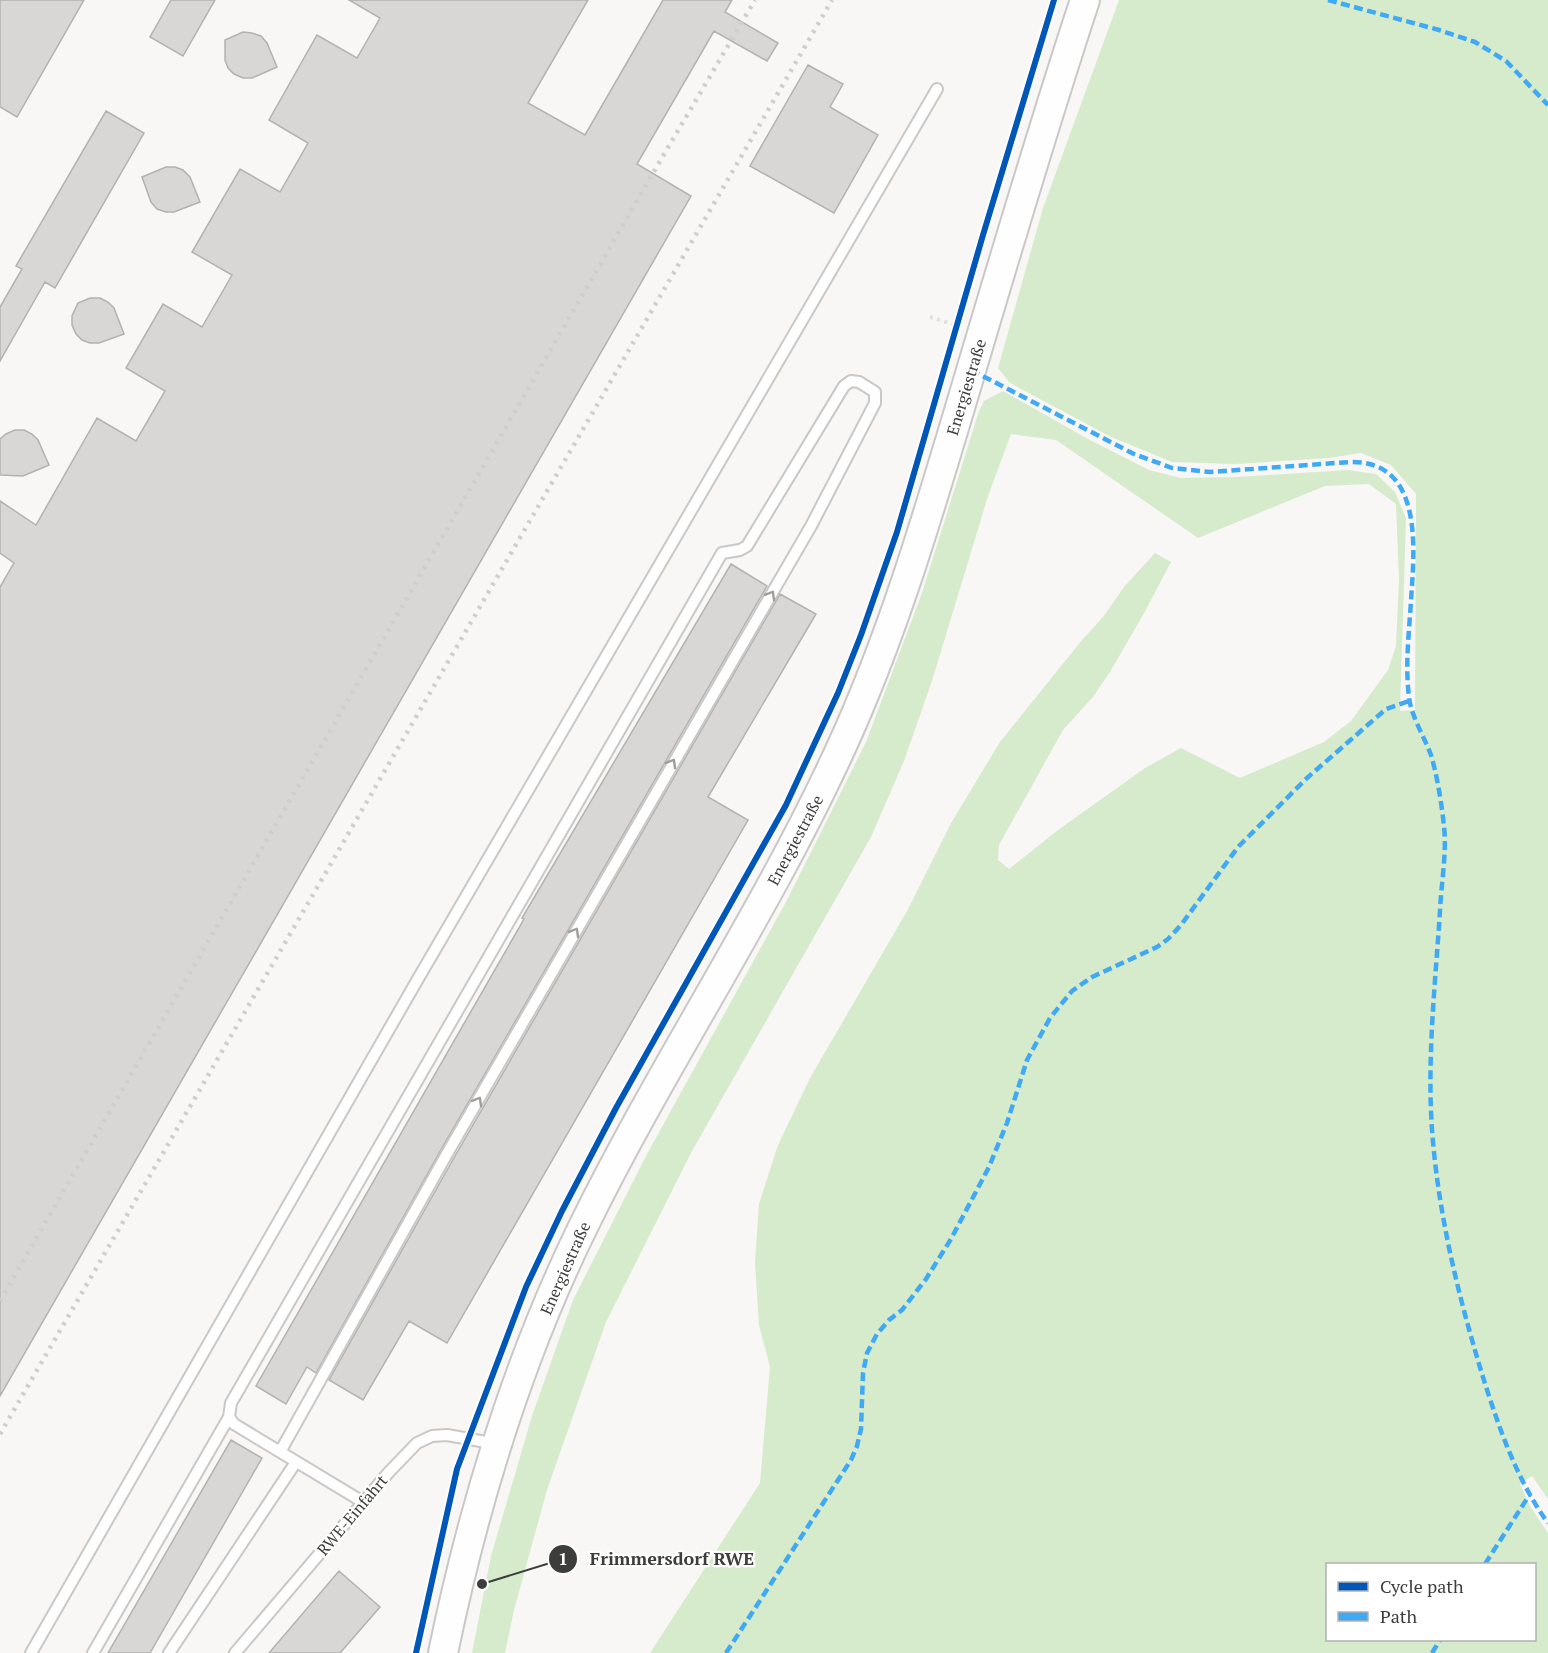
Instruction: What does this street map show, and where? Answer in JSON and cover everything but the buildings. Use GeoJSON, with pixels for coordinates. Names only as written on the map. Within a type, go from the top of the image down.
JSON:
{"type":"FeatureCollection","features":[{"type":"Feature","properties":{"kind":"main road","name":"Energiestraße"},"geometry":{"type":"LineString","coordinates":[[443,1653],[462,1569],[498,1444],[541,1322],[584,1226],[637,1124],[801,831],[872,677],[898,609],[923,530],[1072,40],[1090,4]]}},
{"type":"Feature","properties":{"kind":"lane"},"geometry":{"type":"LineString","coordinates":[[31,1653],[409,995],[937,89]]}},
{"type":"Feature","properties":{"kind":"lane"},"geometry":{"type":"LineString","coordinates":[[93,1653],[229,1417],[231,1403],[722,553],[740,550],[747,546],[844,386],[850,381],[857,381],[873,390],[876,397],[874,406],[811,526],[448,1152],[280,1452]]}},
{"type":"Feature","properties":{"kind":"lane"},"geometry":{"type":"LineString","coordinates":[[229,1417],[234,1424],[363,1502]]}},
{"type":"Feature","properties":{"kind":"lane","name":"RWE-Einfahrt"},"geometry":{"type":"LineString","coordinates":[[236,1653],[411,1448],[425,1439],[440,1435],[453,1435],[498,1444]]}},
{"type":"Feature","properties":{"kind":"lane"},"geometry":{"type":"LineString","coordinates":[[169,1653],[296,1462]]}},
{"type":"Feature","properties":{"kind":"path"},"geometry":{"type":"LineString","coordinates":[[930,317],[957,326]]}},
{"type":"Feature","properties":{"kind":"green space"},"geometry":{"type":"Polygon","coordinates":[[[1119,0],[1548,0],[1548,1499],[1532,1476],[1520,1484],[1530,1506],[1548,1533],[1548,1653],[650,1653],[760,1483],[770,1367],[759,1325],[755,1262],[759,1204],[778,1145],[810,1078],[907,911],[951,823],[1000,742],[1103,617],[1124,587],[1155,553],[1171,562],[1143,615],[1093,697],[1063,730],[999,845],[998,860],[1009,869],[1058,830],[1145,768],[1181,748],[1240,778],[1324,742],[1351,721],[1388,670],[1396,646],[1399,579],[1396,504],[1369,484],[1325,486],[1198,538],[1056,440],[1011,434],[988,496],[932,681],[904,761],[871,837],[692,1151],[606,1322],[547,1490],[514,1610],[505,1653],[472,1653],[491,1556],[532,1416],[573,1300],[646,1156],[787,900],[866,742],[922,593],[984,401],[1003,391],[1149,470],[1181,478],[1348,470],[1376,474],[1395,492],[1406,518],[1400,711],[1415,710],[1416,494],[1391,465],[1361,453],[1329,458],[1235,464],[1172,462],[1111,437],[1010,383],[998,368],[1043,208],[1119,0]]]}},
{"type":"Feature","properties":{"kind":"railway"},"geometry":{"type":"LineString","coordinates":[[0,1301],[755,0]]}},
{"type":"Feature","properties":{"kind":"railway"},"geometry":{"type":"LineString","coordinates":[[0,1434],[832,0]]}},
{"type":"Feature","properties":{"kind":"marked path"},"geometry":{"type":"LineString","coordinates":[[1328,0],[1475,42],[1506,61],[1548,105]]}},
{"type":"Feature","properties":{"kind":"marked path"},"geometry":{"type":"LineString","coordinates":[[971,370],[1134,454],[1172,468],[1210,472],[1350,462],[1374,465],[1392,476],[1403,492],[1410,512],[1413,535],[1407,661],[1409,697],[1412,711],[1433,763],[1441,800],[1445,836],[1430,1085],[1433,1142],[1440,1201],[1458,1288],[1501,1432],[1526,1488],[1548,1523]]}},
{"type":"Feature","properties":{"kind":"marked path"},"geometry":{"type":"LineString","coordinates":[[726,1653],[851,1460],[861,1429],[863,1373],[867,1353],[877,1334],[902,1310],[926,1279],[951,1239],[989,1167],[1007,1123],[1027,1060],[1050,1018],[1072,991],[1092,977],[1157,947],[1168,939],[1181,925],[1238,847],[1307,778],[1386,709],[1409,701]]}},
{"type":"Feature","properties":{"kind":"marked path"},"geometry":{"type":"LineString","coordinates":[[1486,1563],[1530,1494]]}},
{"type":"Feature","properties":{"kind":"marked path"},"geometry":{"type":"LineString","coordinates":[[1432,1653],[1439,1641]]}},
{"type":"Feature","properties":{"kind":"cycle path"},"geometry":{"type":"LineString","coordinates":[[416,1653],[457,1469],[526,1287],[562,1211],[616,1108],[786,805],[838,693],[861,635],[897,532],[1054,0]]}},
{"type":"Feature","properties":{"kind":"place","name":"Frimmersdorf RWE"},"geometry":{"type":"Point","coordinates":[482,1584]}}]}
